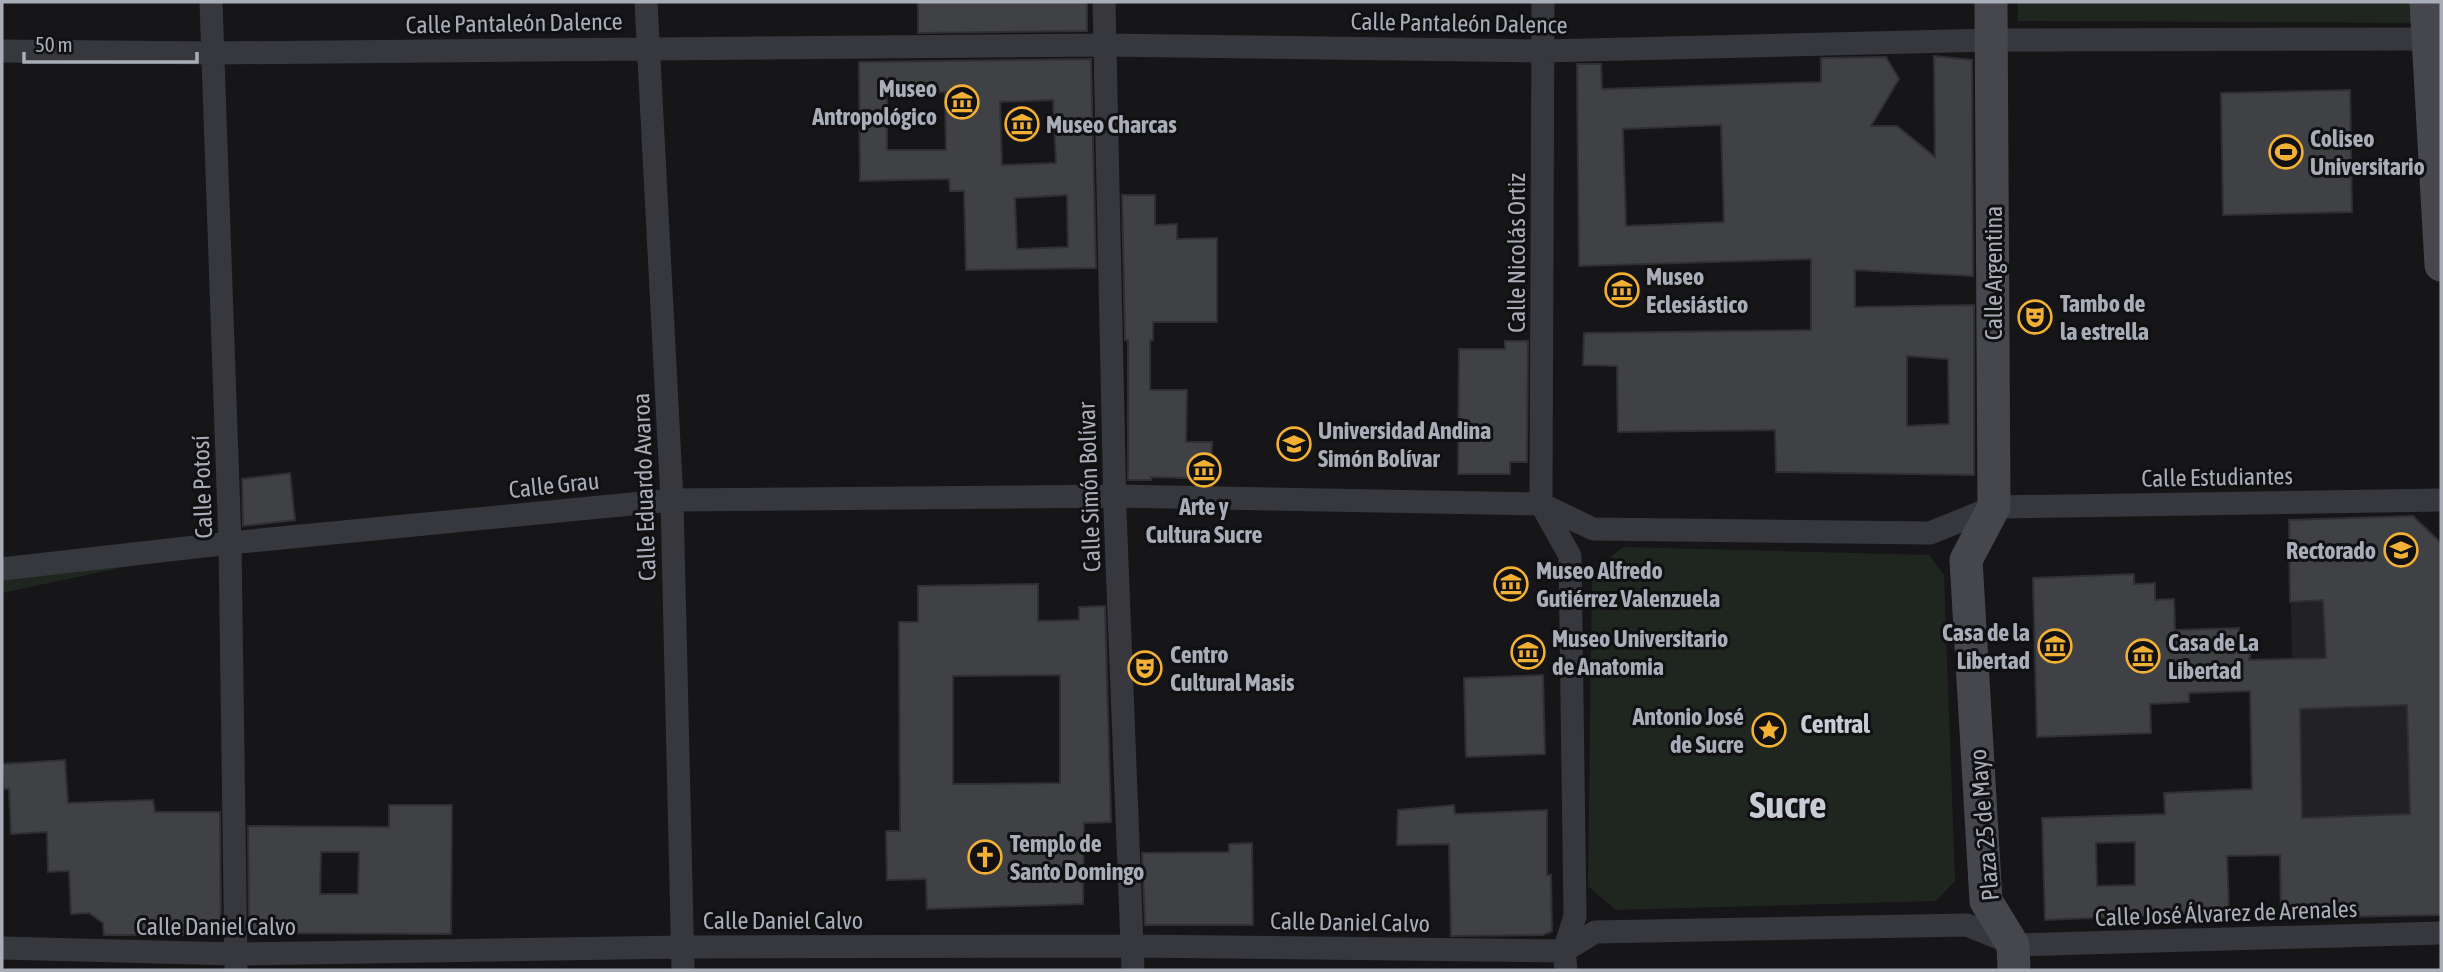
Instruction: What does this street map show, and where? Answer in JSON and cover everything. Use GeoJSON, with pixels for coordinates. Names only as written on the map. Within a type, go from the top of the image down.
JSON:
{"type":"FeatureCollection","features":[{"type":"Feature","properties":{"kind":"main road","name":"Calle Argentina"},"geometry":{"type":"LineString","coordinates":[[1991,2],[1994,506]]}},
{"type":"Feature","properties":{"kind":"main road"},"geometry":{"type":"LineString","coordinates":[[2426,2],[2434,39],[2441,265]]}},
{"type":"Feature","properties":{"kind":"main road","name":"Plaza 25 de Mayo"},"geometry":{"type":"LineString","coordinates":[[1994,506],[1966,560],[1986,901],[2013,958]]}},
{"type":"Feature","properties":{"kind":"street","name":"Calle Potosí"},"geometry":{"type":"LineString","coordinates":[[211,2],[230,543],[236,962]]}},
{"type":"Feature","properties":{"kind":"street","name":"Calle Eduardo Avaroa"},"geometry":{"type":"LineString","coordinates":[[646,2],[672,500],[683,970]]}},
{"type":"Feature","properties":{"kind":"street","name":"Calle Simón Bolívar"},"geometry":{"type":"LineString","coordinates":[[1104,2],[1115,496],[1133,970]]}},
{"type":"Feature","properties":{"kind":"street","name":"Calle Nicolás Ortiz"},"geometry":{"type":"LineString","coordinates":[[1541,504],[1543,2]]}},
{"type":"Feature","properties":{"kind":"street","name":"Calle Pantaleón Dalence"},"geometry":{"type":"LineString","coordinates":[[2,51],[214,53],[1104,45],[1544,51],[1992,40],[2434,39]]}},
{"type":"Feature","properties":{"kind":"street","name":"Calle Grau"},"geometry":{"type":"LineString","coordinates":[[2,569],[230,543],[672,500],[1115,496],[1541,504]]}},
{"type":"Feature","properties":{"kind":"street","name":"Calle Estudiantes"},"geometry":{"type":"LineString","coordinates":[[1994,506],[2441,500]]}},
{"type":"Feature","properties":{"kind":"street"},"geometry":{"type":"LineString","coordinates":[[1541,504],[1593,529],[1930,533],[1994,506]]}},
{"type":"Feature","properties":{"kind":"street"},"geometry":{"type":"LineString","coordinates":[[1541,504],[1570,556],[1576,916],[1565,961]]}},
{"type":"Feature","properties":{"kind":"street","name":"Plaza 25 de Mayo"},"geometry":{"type":"LineString","coordinates":[[1565,961],[1595,932],[1967,925],[2013,958]]}},
{"type":"Feature","properties":{"kind":"street","name":"Calle José Álvarez de Arenales"},"geometry":{"type":"LineString","coordinates":[[2013,958],[2441,933]]}},
{"type":"Feature","properties":{"kind":"street","name":"Calle Daniel Calvo"},"geometry":{"type":"LineString","coordinates":[[2,948],[236,962],[682,947],[1132,946],[1565,961]]}},
{"type":"Feature","properties":{"kind":"shaded area"},"geometry":{"type":"Polygon","coordinates":[[[2018,2],[2420,2],[2415,23],[2018,21],[2018,2]]]}},
{"type":"Feature","properties":{"kind":"shaded area"},"geometry":{"type":"Polygon","coordinates":[[[2413,516],[2441,543],[2441,853],[2253,856],[2249,660],[2292,659],[2289,519],[2413,516]]]}},
{"type":"Feature","properties":{"kind":"shaded area"},"geometry":{"type":"Polygon","coordinates":[[[1623,547],[1929,555],[1944,575],[1955,881],[1936,901],[1616,910],[1588,886],[1592,572],[1623,547]]]}},
{"type":"Feature","properties":{"kind":"shaded area"},"geometry":{"type":"Polygon","coordinates":[[[134,565],[2,593],[2,577],[134,565]]]}},
{"type":"Feature","properties":{"kind":"building"},"geometry":{"type":"Polygon","coordinates":[[[918,2],[1087,2],[1087,31],[918,33],[918,2]]]}},
{"type":"Feature","properties":{"kind":"building"},"geometry":{"type":"Polygon","coordinates":[[[1934,56],[1972,60],[1973,276],[1855,270],[1855,307],[1974,305],[1974,475],[1776,472],[1775,430],[1618,432],[1617,366],[1583,365],[1584,333],[1811,330],[1811,259],[1579,266],[1577,64],[1601,64],[1602,89],[1821,82],[1821,58],[1886,57],[1899,79],[1871,126],[1897,126],[1935,157],[1934,56]],[[1721,125],[1623,129],[1626,226],[1724,222],[1721,125]],[[1907,356],[1907,426],[1949,424],[1948,359],[1907,356]]]}},
{"type":"Feature","properties":{"kind":"building"},"geometry":{"type":"Polygon","coordinates":[[[1091,59],[1096,268],[966,270],[964,191],[950,191],[949,179],[860,181],[859,62],[1091,59]],[[887,92],[887,150],[946,150],[945,92],[887,92]],[[1053,100],[1000,102],[1002,165],[1056,163],[1053,100]],[[1067,195],[1015,198],[1017,249],[1068,247],[1067,195]]]}},
{"type":"Feature","properties":{"kind":"building","name":"Coliseo Universitario"},"geometry":{"type":"Polygon","coordinates":[[[2350,90],[2352,212],[2223,215],[2221,93],[2350,90]]]}},
{"type":"Feature","properties":{"kind":"building"},"geometry":{"type":"Polygon","coordinates":[[[1122,195],[1155,195],[1155,225],[1177,224],[1177,239],[1217,238],[1217,322],[1153,322],[1153,340],[1150,340],[1150,390],[1187,390],[1186,442],[1212,442],[1211,479],[1151,477],[1151,480],[1128,480],[1128,340],[1125,340],[1122,195]]]}},
{"type":"Feature","properties":{"kind":"building"},"geometry":{"type":"Polygon","coordinates":[[[1505,341],[1528,341],[1527,462],[1510,462],[1510,474],[1458,474],[1459,349],[1505,349],[1505,341]]]}},
{"type":"Feature","properties":{"kind":"building"},"geometry":{"type":"Polygon","coordinates":[[[290,473],[295,520],[243,526],[242,479],[290,473]]]}},
{"type":"Feature","properties":{"kind":"building"},"geometry":{"type":"Polygon","coordinates":[[[2413,516],[2441,543],[2441,915],[2281,918],[2280,855],[2227,856],[2229,912],[2045,920],[2042,818],[2165,814],[2164,793],[2252,789],[2250,691],[2189,693],[2189,702],[2150,704],[2151,733],[2037,737],[2033,578],[2134,574],[2134,584],[2155,583],[2155,600],[2174,599],[2175,630],[2239,628],[2240,652],[2251,651],[2249,660],[2326,658],[2323,600],[2290,602],[2289,520],[2413,516]],[[2407,705],[2300,709],[2302,818],[2410,814],[2407,705]],[[2135,842],[2096,843],[2097,886],[2135,885],[2135,842]]]}},
{"type":"Feature","properties":{"kind":"building"},"geometry":{"type":"Polygon","coordinates":[[[1038,584],[1038,621],[1079,620],[1079,607],[1105,606],[1111,822],[1084,823],[1083,904],[927,909],[926,879],[887,880],[886,831],[900,831],[899,622],[918,622],[918,586],[1038,584]],[[1060,675],[953,676],[953,784],[1060,783],[1060,675]]]}},
{"type":"Feature","properties":{"kind":"building"},"geometry":{"type":"Polygon","coordinates":[[[1543,675],[1545,754],[1466,757],[1464,678],[1543,675]]]}},
{"type":"Feature","properties":{"kind":"building"},"geometry":{"type":"Polygon","coordinates":[[[65,760],[68,803],[153,800],[155,812],[220,812],[221,935],[104,935],[103,923],[89,913],[71,914],[69,871],[48,872],[47,832],[11,834],[9,789],[4,789],[2,764],[65,760]]]}},
{"type":"Feature","properties":{"kind":"building"},"geometry":{"type":"Polygon","coordinates":[[[389,805],[452,805],[451,934],[249,933],[248,826],[389,827],[389,805]],[[321,852],[320,894],[358,894],[359,852],[321,852]]]}},
{"type":"Feature","properties":{"kind":"building"},"geometry":{"type":"Polygon","coordinates":[[[1454,805],[1455,814],[1547,810],[1547,875],[1551,875],[1552,931],[1543,935],[1451,936],[1449,844],[1397,845],[1398,810],[1454,805]]]}},
{"type":"Feature","properties":{"kind":"building"},"geometry":{"type":"Polygon","coordinates":[[[1252,843],[1253,925],[1145,925],[1142,853],[1229,852],[1229,844],[1252,843]]]}},
{"type":"Feature","properties":{"kind":"place","name":"Museo Antropológico"},"geometry":{"type":"Point","coordinates":[962,102]}},
{"type":"Feature","properties":{"kind":"place","name":"Museo Charcas"},"geometry":{"type":"Point","coordinates":[1022,124]}},
{"type":"Feature","properties":{"kind":"place","name":"Coliseo Universitario"},"geometry":{"type":"Point","coordinates":[2286,152]}},
{"type":"Feature","properties":{"kind":"place","name":"Museo Eclesiástico"},"geometry":{"type":"Point","coordinates":[1622,290]}},
{"type":"Feature","properties":{"kind":"place","name":"Tambo de la estrella"},"geometry":{"type":"Point","coordinates":[2035,317]}},
{"type":"Feature","properties":{"kind":"place","name":"Universidad Andina Simón Bolívar"},"geometry":{"type":"Point","coordinates":[1294,444]}},
{"type":"Feature","properties":{"kind":"place","name":"Arte y Cultura Sucre"},"geometry":{"type":"Point","coordinates":[1204,470]}},
{"type":"Feature","properties":{"kind":"place","name":"Rectorado"},"geometry":{"type":"Point","coordinates":[2401,550]}},
{"type":"Feature","properties":{"kind":"place","name":"Museo Alfredo Gutiérrez Valenzuela"},"geometry":{"type":"Point","coordinates":[1511,584]}},
{"type":"Feature","properties":{"kind":"place","name":"Casa de la Libertad"},"geometry":{"type":"Point","coordinates":[2055,646]}},
{"type":"Feature","properties":{"kind":"place","name":"Museo Universitario de Anatomia"},"geometry":{"type":"Point","coordinates":[1528,652]}},
{"type":"Feature","properties":{"kind":"place","name":"Casa de La Libertad"},"geometry":{"type":"Point","coordinates":[2143,656]}},
{"type":"Feature","properties":{"kind":"place","name":"Centro Cultural Masis"},"geometry":{"type":"Point","coordinates":[1145,668]}},
{"type":"Feature","properties":{"kind":"place","name":"Antonio José de Sucre"},"geometry":{"type":"Point","coordinates":[1769,730]}},
{"type":"Feature","properties":{"kind":"place","name":"Templo de Santo Domingo"},"geometry":{"type":"Point","coordinates":[985,857]}},
{"type":"Feature","properties":{"kind":"district","name":"Central"},"geometry":{"type":"Point","coordinates":[1835,724]}},
{"type":"Feature","properties":{"kind":"district","name":"Sucre"},"geometry":{"type":"Point","coordinates":[1788,804]}}]}
